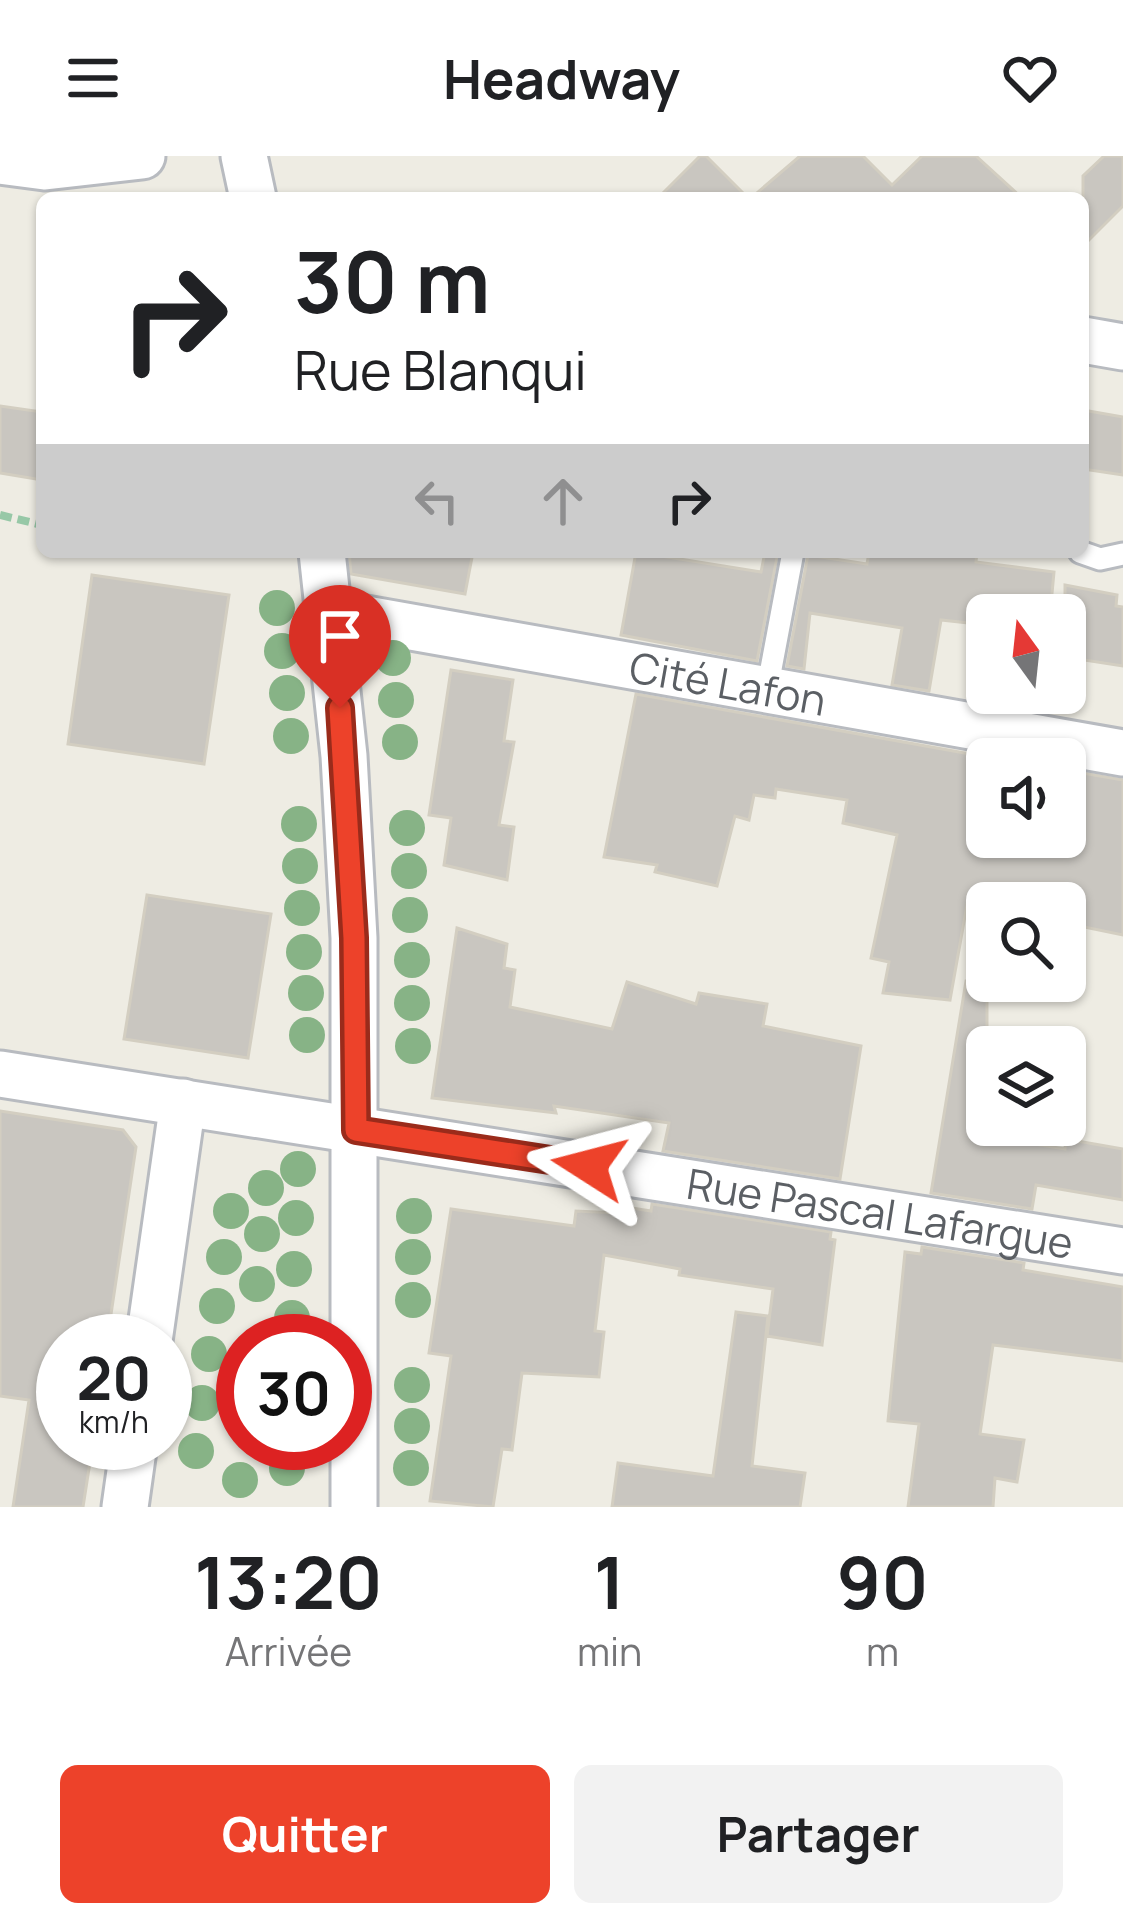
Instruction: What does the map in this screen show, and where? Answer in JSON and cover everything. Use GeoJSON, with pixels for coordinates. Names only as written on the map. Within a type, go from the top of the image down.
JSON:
{"type":"FeatureCollection","features":[{"type":"Feature","properties":{"kind":"street"},"geometry":{"type":"LineString","coordinates":[[0,161],[45,167],[142,156]]}},
{"type":"Feature","properties":{"kind":"street"},"geometry":{"type":"LineString","coordinates":[[244,156],[252,192]]}},
{"type":"Feature","properties":{"kind":"street"},"geometry":{"type":"LineString","coordinates":[[1089,341],[1123,347]]}},
{"type":"Feature","properties":{"kind":"street"},"geometry":{"type":"LineString","coordinates":[[323,558],[332,613],[354,938],[354,1507]]}},
{"type":"Feature","properties":{"kind":"street","name":"Cité Lafon"},"geometry":{"type":"LineString","coordinates":[[332,613],[1123,753]]}},
{"type":"Feature","properties":{"kind":"street","name":"Rue Pascal Lafargue"},"geometry":{"type":"LineString","coordinates":[[0,1074],[1123,1250]]}},
{"type":"Feature","properties":{"kind":"street"},"geometry":{"type":"LineString","coordinates":[[153,1314],[184,1102]]}},
{"type":"Feature","properties":{"kind":"street"},"geometry":{"type":"LineString","coordinates":[[125,1507],[130,1470]]}},
{"type":"Feature","properties":{"kind":"lane"},"geometry":{"type":"LineString","coordinates":[[1089,555],[1100,559],[1123,554]]}},
{"type":"Feature","properties":{"kind":"lane"},"geometry":{"type":"LineString","coordinates":[[767,690],[792,558]]}},
{"type":"Feature","properties":{"kind":"path"},"geometry":{"type":"LineString","coordinates":[[0,515],[36,524]]}},
{"type":"Feature","properties":{"kind":"building"},"geometry":{"type":"Polygon","coordinates":[[[700,156],[706,156],[742,192],[664,192],[700,156]]]}},
{"type":"Feature","properties":{"kind":"building"},"geometry":{"type":"Polygon","coordinates":[[[800,156],[863,156],[892,185],[922,156],[976,156],[1015,192],[758,192],[800,156]]]}},
{"type":"Feature","properties":{"kind":"building"},"geometry":{"type":"Polygon","coordinates":[[[1104,156],[1123,156],[1123,206],[1089,240],[1089,192],[1083,192],[1083,176],[1104,156]]]}},
{"type":"Feature","properties":{"kind":"building"},"geometry":{"type":"Polygon","coordinates":[[[0,406],[36,411],[36,479],[0,473],[0,406]]]}},
{"type":"Feature","properties":{"kind":"building"},"geometry":{"type":"Polygon","coordinates":[[[1089,411],[1123,417],[1123,475],[1089,470],[1089,411]]]}},
{"type":"Feature","properties":{"kind":"building"},"geometry":{"type":"Polygon","coordinates":[[[350,558],[472,558],[465,594],[351,574],[350,558]]]}},
{"type":"Feature","properties":{"kind":"building"},"geometry":{"type":"Polygon","coordinates":[[[635,558],[674,558],[761,572],[764,558],[777,558],[757,661],[621,635],[635,558]]]}},
{"type":"Feature","properties":{"kind":"building"},"geometry":{"type":"Polygon","coordinates":[[[807,558],[867,564],[868,558],[976,558],[976,562],[1054,572],[1052,594],[966,594],[966,623],[941,620],[929,691],[892,685],[902,628],[810,613],[804,669],[787,666],[807,558]]]}},
{"type":"Feature","properties":{"kind":"building"},"geometry":{"type":"Polygon","coordinates":[[[92,575],[229,595],[204,764],[68,744],[92,575]]]}},
{"type":"Feature","properties":{"kind":"building"},"geometry":{"type":"Polygon","coordinates":[[[1065,585],[1117,595],[1116,606],[1123,607],[1123,666],[1086,660],[1086,594],[1065,594],[1065,585]]]}},
{"type":"Feature","properties":{"kind":"building"},"geometry":{"type":"Polygon","coordinates":[[[451,670],[513,680],[504,741],[514,742],[499,825],[514,827],[507,880],[444,865],[451,818],[429,815],[451,670]]]}},
{"type":"Feature","properties":{"kind":"building"},"geometry":{"type":"Polygon","coordinates":[[[636,694],[966,753],[966,858],[1086,858],[1086,774],[1123,780],[1123,935],[1086,927],[1086,882],[966,882],[966,911],[950,1000],[883,993],[889,962],[871,958],[897,835],[843,823],[847,800],[776,789],[775,798],[754,795],[749,820],[735,816],[717,886],[655,872],[657,865],[604,857],[636,694]]]}},
{"type":"Feature","properties":{"kind":"building"},"geometry":{"type":"Polygon","coordinates":[[[147,895],[271,914],[248,1058],[124,1039],[147,895]]]}},
{"type":"Feature","properties":{"kind":"building"},"geometry":{"type":"Polygon","coordinates":[[[457,928],[507,944],[504,968],[515,970],[510,1007],[612,1029],[627,982],[696,1004],[699,993],[767,1004],[763,1026],[861,1046],[840,1179],[663,1151],[669,1123],[554,1106],[556,1113],[432,1098],[457,928]]]}},
{"type":"Feature","properties":{"kind":"building"},"geometry":{"type":"Polygon","coordinates":[[[966,981],[966,1002],[987,1002],[987,1026],[966,1026],[966,1146],[1065,1149],[1086,1143],[1123,1149],[1123,1200],[1036,1185],[1032,1209],[931,1193],[966,981]]]}},
{"type":"Feature","properties":{"kind":"building"},"geometry":{"type":"Polygon","coordinates":[[[0,1111],[123,1130],[136,1147],[111,1314],[36,1314],[36,1470],[89,1470],[83,1507],[13,1507],[29,1400],[0,1396],[0,1111]]]}},
{"type":"Feature","properties":{"kind":"building"},"geometry":{"type":"Polygon","coordinates":[[[652,1204],[831,1232],[830,1239],[835,1240],[822,1345],[767,1336],[773,1289],[679,1275],[680,1269],[604,1255],[595,1331],[604,1332],[599,1377],[522,1373],[512,1450],[502,1449],[493,1507],[430,1501],[451,1356],[429,1353],[451,1209],[574,1226],[576,1211],[618,1213],[619,1206],[651,1211],[652,1204]]]}},
{"type":"Feature","properties":{"kind":"building"},"geometry":{"type":"Polygon","coordinates":[[[922,1247],[1024,1263],[1023,1270],[1123,1287],[1123,1361],[993,1345],[980,1434],[1024,1440],[1017,1482],[995,1478],[993,1507],[908,1507],[919,1424],[888,1421],[905,1252],[921,1254],[922,1247]]]}},
{"type":"Feature","properties":{"kind":"building"},"geometry":{"type":"Polygon","coordinates":[[[736,1312],[768,1316],[752,1466],[805,1473],[800,1507],[612,1507],[618,1463],[713,1476],[736,1312]]]}},
{"type":"Feature","properties":{"kind":"route"},"geometry":{"type":"LineString","coordinates":[[340,708],[354,938],[356,1130],[589,1166]]}}]}
